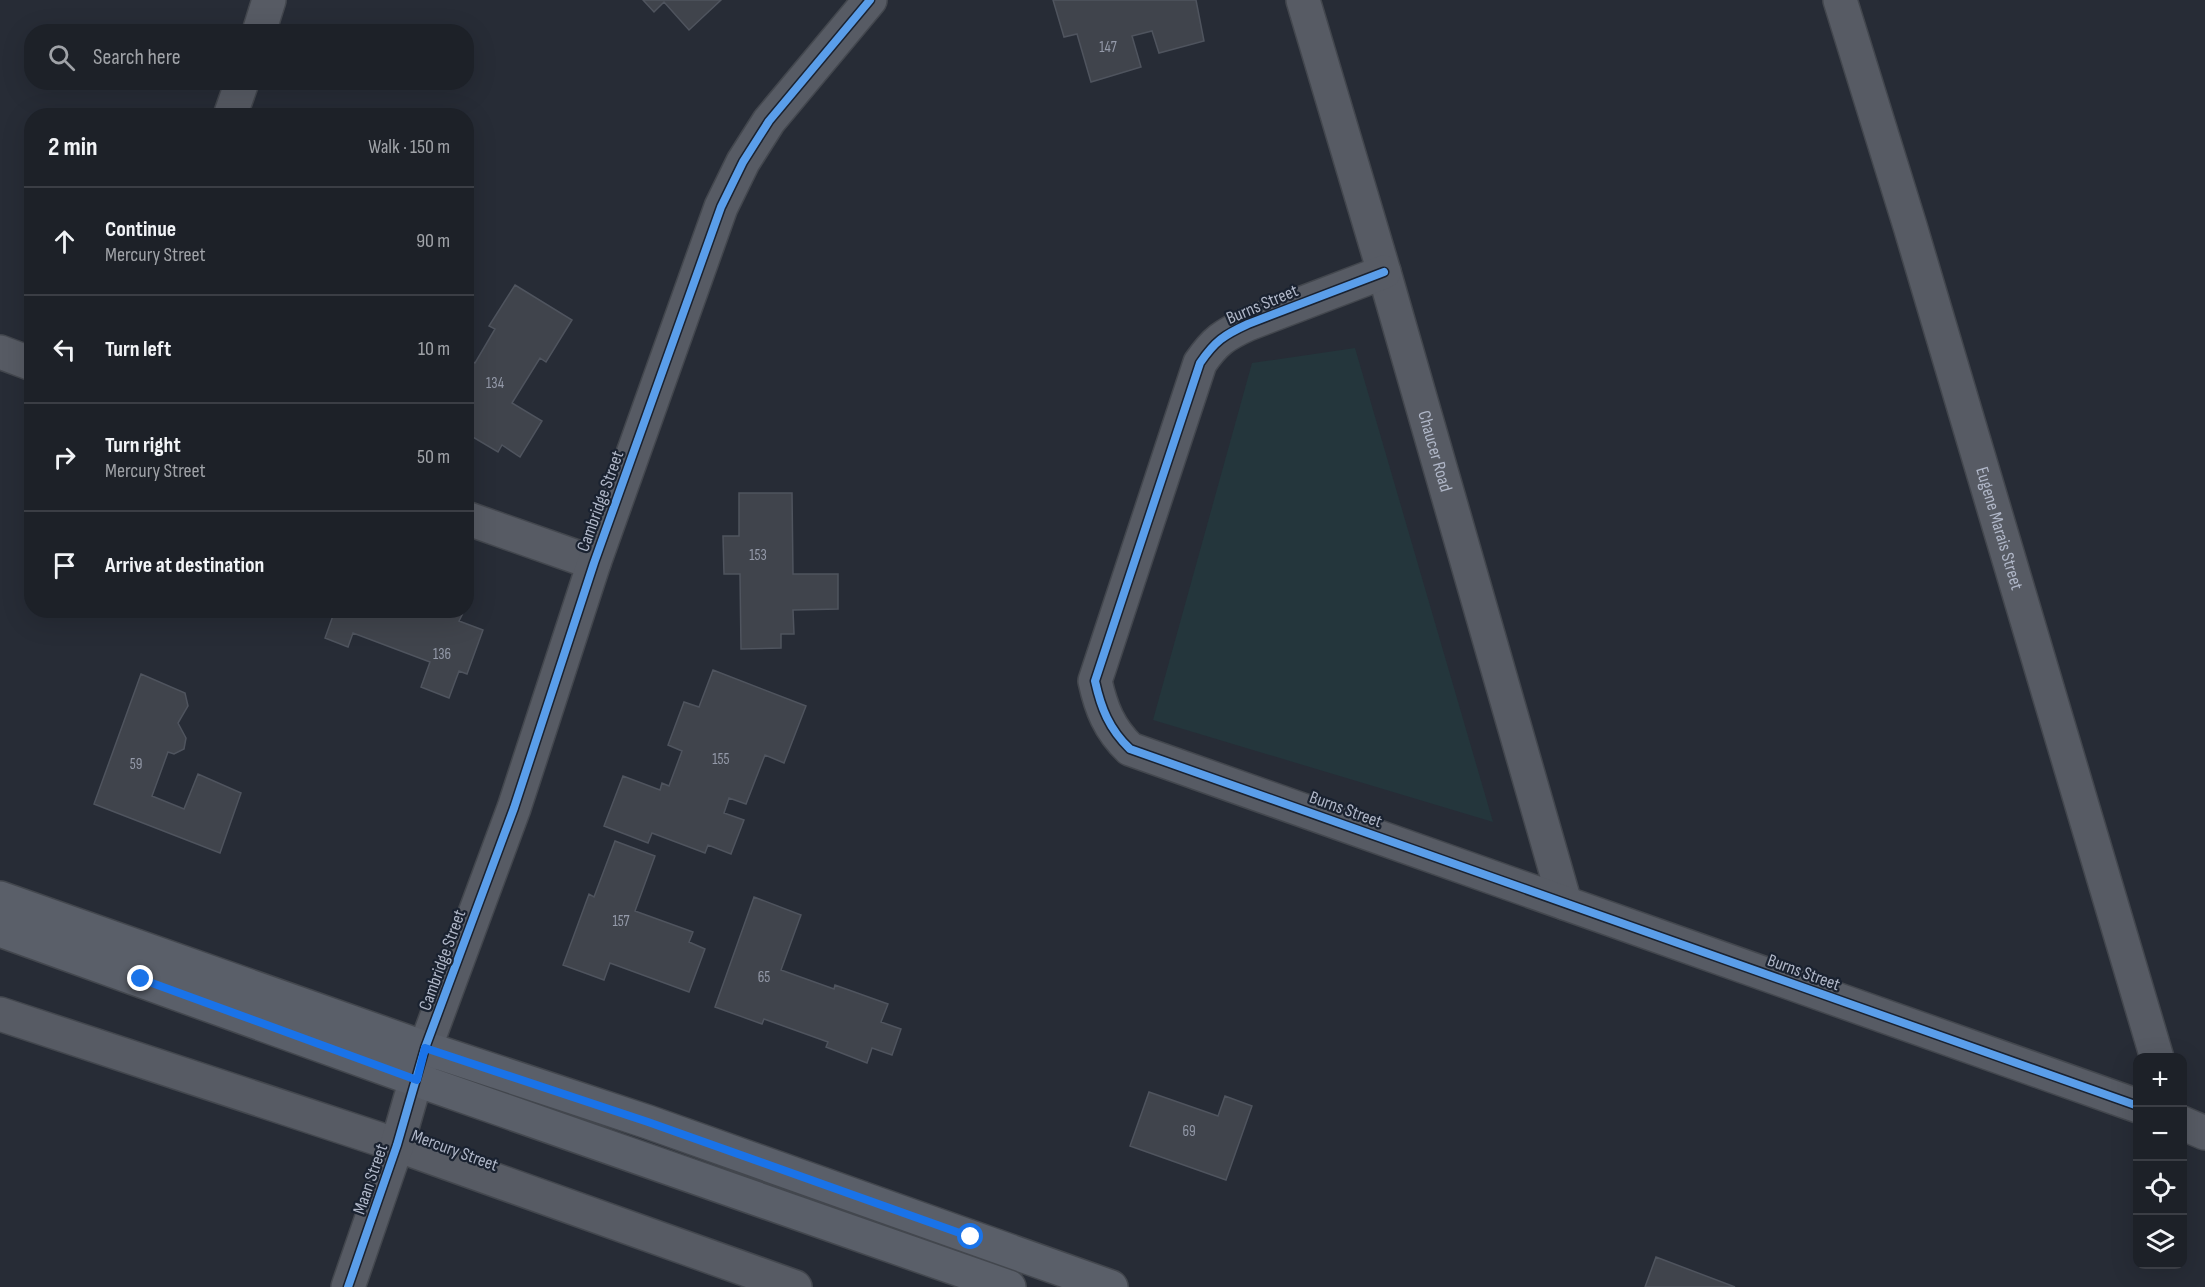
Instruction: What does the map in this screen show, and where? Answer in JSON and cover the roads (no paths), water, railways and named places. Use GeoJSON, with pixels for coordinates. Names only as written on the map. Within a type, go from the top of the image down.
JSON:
{"type":"FeatureCollection","features":[{"type":"Feature","properties":{"kind":"street"},"geometry":{"type":"LineString","coordinates":[[262,24],[269,0]]}},
{"type":"Feature","properties":{"kind":"street","name":"Cambridge Street"},"geometry":{"type":"LineString","coordinates":[[417,1080],[425,1048],[514,808],[594,562],[721,207],[743,162],[769,121],[870,0]]}},
{"type":"Feature","properties":{"kind":"street","name":"Chaucer Road"},"geometry":{"type":"LineString","coordinates":[[1303,0],[1384,272],[1565,903]]}},
{"type":"Feature","properties":{"kind":"street","name":"Eugene Marais Street"},"geometry":{"type":"LineString","coordinates":[[1840,0],[1913,237],[2156,1053]]}},
{"type":"Feature","properties":{"kind":"street"},"geometry":{"type":"LineString","coordinates":[[233,108],[239,90]]}},
{"type":"Feature","properties":{"kind":"street","name":"Burns Street"},"geometry":{"type":"LineString","coordinates":[[1384,272],[1248,324],[1228,334],[1212,346],[1200,363],[1095,681],[1106,717],[1117,736],[1131,749],[2133,1104]]}},
{"type":"Feature","properties":{"kind":"street"},"geometry":{"type":"LineString","coordinates":[[0,352],[24,360]]}},
{"type":"Feature","properties":{"kind":"street"},"geometry":{"type":"LineString","coordinates":[[474,521],[594,562]]}},
{"type":"Feature","properties":{"kind":"street"},"geometry":{"type":"LineString","coordinates":[[0,898],[425,1048],[648,1122],[1111,1287]]}},
{"type":"Feature","properties":{"kind":"street"},"geometry":{"type":"LineString","coordinates":[[0,930],[417,1080],[1009,1287]]}},
{"type":"Feature","properties":{"kind":"street","name":"Mercury Street"},"geometry":{"type":"LineString","coordinates":[[0,1014],[397,1145],[795,1287]]}},
{"type":"Feature","properties":{"kind":"street","name":"Maan Street"},"geometry":{"type":"LineString","coordinates":[[348,1287],[417,1080]]}},
{"type":"Feature","properties":{"kind":"street"},"geometry":{"type":"LineString","coordinates":[[2187,1125],[2205,1133]]}}]}
